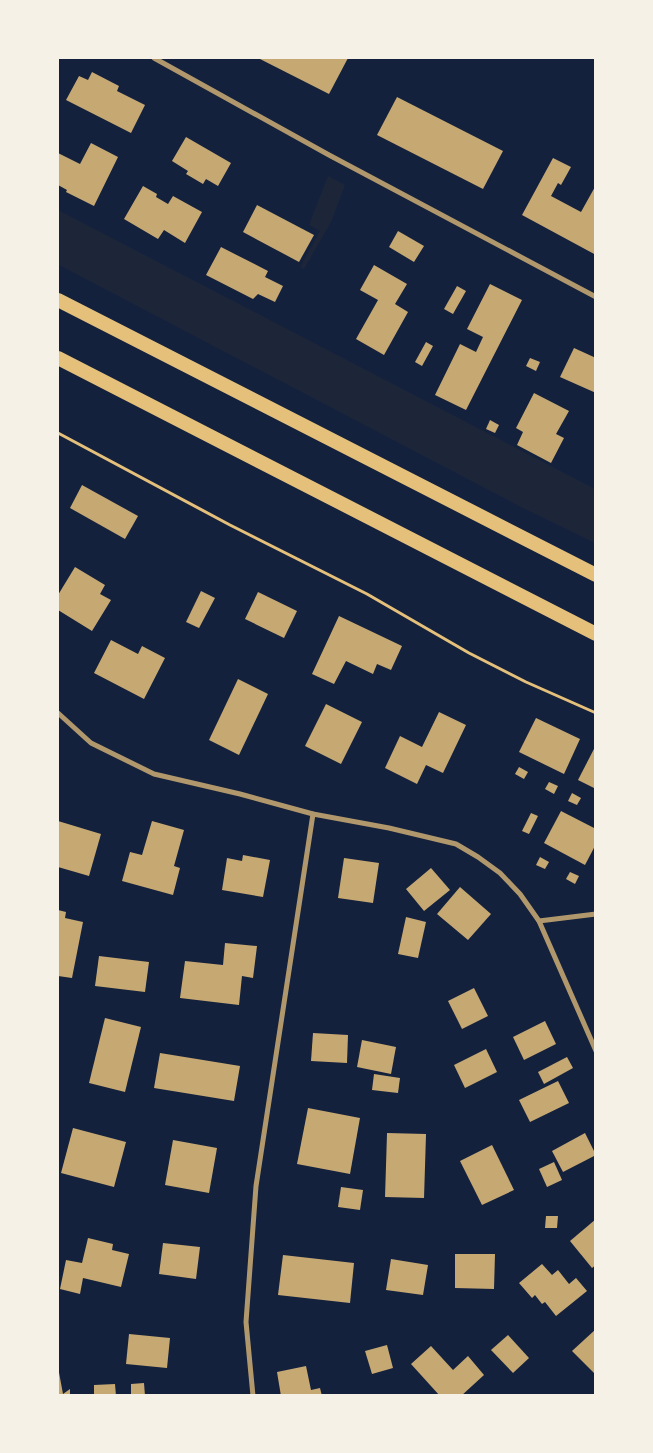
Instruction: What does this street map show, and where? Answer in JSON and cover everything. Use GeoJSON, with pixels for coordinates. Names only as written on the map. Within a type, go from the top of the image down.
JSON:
{"type":"FeatureCollection","features":[{"type":"Feature","properties":{"kind":"highway"},"geometry":{"type":"LineString","coordinates":[[58,300],[596,575]]}},
{"type":"Feature","properties":{"kind":"highway"},"geometry":{"type":"LineString","coordinates":[[58,358],[596,634]]}},
{"type":"Feature","properties":{"kind":"street"},"geometry":{"type":"LineString","coordinates":[[154,58],[596,297]]}},
{"type":"Feature","properties":{"kind":"street"},"geometry":{"type":"LineString","coordinates":[[58,713],[91,743],[154,774],[240,794],[313,814],[388,828],[456,844],[478,857],[500,873],[520,894],[539,921],[596,1051]]}},
{"type":"Feature","properties":{"kind":"street"},"geometry":{"type":"LineString","coordinates":[[253,1396],[246,1322],[256,1186],[313,814]]}},
{"type":"Feature","properties":{"kind":"street"},"geometry":{"type":"LineString","coordinates":[[539,921],[596,914]]}},
{"type":"Feature","properties":{"kind":"path"},"geometry":{"type":"LineString","coordinates":[[58,433],[230,526],[366,594],[469,653],[526,682],[596,713]]}},
{"type":"Feature","properties":{"kind":"shaded area"},"geometry":{"type":"Polygon","coordinates":[[[328,176],[345,185],[331,222],[304,269],[300,267],[320,231],[309,225],[328,176]]]}},
{"type":"Feature","properties":{"kind":"shaded area"},"geometry":{"type":"Polygon","coordinates":[[[58,210],[595,489],[595,543],[523,508],[59,265],[58,210]]]}},
{"type":"Feature","properties":{"kind":"building"},"geometry":{"type":"Polygon","coordinates":[[[258,58],[348,58],[329,94],[258,58]]]}},
{"type":"Feature","properties":{"kind":"building"},"geometry":{"type":"Polygon","coordinates":[[[92,72],[119,86],[117,91],[145,105],[131,133],[66,100],[79,76],[88,80],[92,72]]]}},
{"type":"Feature","properties":{"kind":"building"},"geometry":{"type":"Polygon","coordinates":[[[397,97],[503,151],[483,189],[377,135],[397,97]]]}},
{"type":"Feature","properties":{"kind":"building"},"geometry":{"type":"Polygon","coordinates":[[[186,137],[231,163],[218,186],[206,179],[203,184],[186,174],[188,171],[172,161],[186,137]]]}},
{"type":"Feature","properties":{"kind":"building"},"geometry":{"type":"Polygon","coordinates":[[[91,143],[118,157],[94,206],[66,192],[67,190],[58,185],[58,153],[80,164],[91,143]]]}},
{"type":"Feature","properties":{"kind":"building"},"geometry":{"type":"Polygon","coordinates":[[[553,158],[571,167],[561,185],[558,183],[551,196],[581,212],[596,185],[596,255],[522,215],[553,158]]]}},
{"type":"Feature","properties":{"kind":"building"},"geometry":{"type":"Polygon","coordinates":[[[143,186],[157,194],[156,197],[168,204],[173,196],[202,212],[185,243],[164,230],[158,239],[124,219],[143,186]]]}},
{"type":"Feature","properties":{"kind":"building"},"geometry":{"type":"Polygon","coordinates":[[[257,205],[314,235],[299,262],[243,232],[257,205]]]}},
{"type":"Feature","properties":{"kind":"building"},"geometry":{"type":"Polygon","coordinates":[[[398,231],[424,246],[414,262],[389,247],[398,231]]]}},
{"type":"Feature","properties":{"kind":"building"},"geometry":{"type":"Polygon","coordinates":[[[221,247],[268,271],[265,277],[283,286],[275,302],[258,294],[253,299],[206,275],[221,247]]]}},
{"type":"Feature","properties":{"kind":"building"},"geometry":{"type":"Polygon","coordinates":[[[374,265],[407,284],[395,304],[408,312],[384,355],[356,339],[378,300],[360,290],[374,265]]]}},
{"type":"Feature","properties":{"kind":"building"},"geometry":{"type":"Polygon","coordinates":[[[490,284],[522,300],[466,410],[435,395],[460,344],[476,352],[483,337],[467,329],[490,284]]]}},
{"type":"Feature","properties":{"kind":"building"},"geometry":{"type":"Polygon","coordinates":[[[457,286],[466,291],[453,314],[444,309],[457,286]]]}},
{"type":"Feature","properties":{"kind":"building"},"geometry":{"type":"Polygon","coordinates":[[[426,342],[433,346],[422,366],[415,362],[426,342]]]}},
{"type":"Feature","properties":{"kind":"building"},"geometry":{"type":"Polygon","coordinates":[[[574,348],[596,358],[596,393],[560,377],[574,348]]]}},
{"type":"Feature","properties":{"kind":"building"},"geometry":{"type":"Polygon","coordinates":[[[530,358],[540,362],[536,371],[526,366],[530,358]]]}},
{"type":"Feature","properties":{"kind":"building"},"geometry":{"type":"Polygon","coordinates":[[[534,393],[569,411],[556,434],[564,438],[551,463],[517,445],[523,432],[516,428],[534,393]]]}},
{"type":"Feature","properties":{"kind":"building"},"geometry":{"type":"Polygon","coordinates":[[[490,420],[499,425],[495,433],[486,429],[490,420]]]}},
{"type":"Feature","properties":{"kind":"building"},"geometry":{"type":"Polygon","coordinates":[[[82,485],[138,516],[125,539],[70,508],[82,485]]]}},
{"type":"Feature","properties":{"kind":"building"},"geometry":{"type":"Polygon","coordinates":[[[75,567],[105,585],[100,594],[111,600],[92,631],[58,610],[58,595],[75,567]]]}},
{"type":"Feature","properties":{"kind":"building"},"geometry":{"type":"Polygon","coordinates":[[[201,591],[215,598],[199,628],[186,622],[201,591]]]}},
{"type":"Feature","properties":{"kind":"building"},"geometry":{"type":"Polygon","coordinates":[[[258,592],[297,611],[284,638],[245,619],[258,592]]]}},
{"type":"Feature","properties":{"kind":"building"},"geometry":{"type":"Polygon","coordinates":[[[339,616],[402,646],[391,670],[377,664],[373,674],[346,661],[334,684],[312,674],[339,616]]]}},
{"type":"Feature","properties":{"kind":"building"},"geometry":{"type":"Polygon","coordinates":[[[111,640],[138,654],[142,646],[165,658],[144,699],[94,673],[111,640]]]}},
{"type":"Feature","properties":{"kind":"building"},"geometry":{"type":"Polygon","coordinates":[[[238,679],[268,694],[239,755],[209,740],[238,679]]]}},
{"type":"Feature","properties":{"kind":"building"},"geometry":{"type":"Polygon","coordinates":[[[326,704],[362,722],[341,764],[305,746],[326,704]]]}},
{"type":"Feature","properties":{"kind":"building"},"geometry":{"type":"Polygon","coordinates":[[[439,712],[466,725],[443,773],[426,765],[417,784],[385,768],[400,736],[422,747],[439,712]]]}},
{"type":"Feature","properties":{"kind":"building"},"geometry":{"type":"Polygon","coordinates":[[[536,718],[580,739],[564,774],[519,752],[536,718]]]}},
{"type":"Feature","properties":{"kind":"building"},"geometry":{"type":"Polygon","coordinates":[[[596,745],[596,789],[578,780],[596,745]]]}},
{"type":"Feature","properties":{"kind":"building"},"geometry":{"type":"Polygon","coordinates":[[[519,767],[528,772],[524,779],[515,774],[519,767]]]}},
{"type":"Feature","properties":{"kind":"building"},"geometry":{"type":"Polygon","coordinates":[[[549,782],[558,786],[554,794],[545,789],[549,782]]]}},
{"type":"Feature","properties":{"kind":"building"},"geometry":{"type":"Polygon","coordinates":[[[572,793],[581,798],[577,805],[568,801],[572,793]]]}},
{"type":"Feature","properties":{"kind":"building"},"geometry":{"type":"Polygon","coordinates":[[[561,811],[596,829],[596,844],[585,865],[544,843],[561,811]]]}},
{"type":"Feature","properties":{"kind":"building"},"geometry":{"type":"Polygon","coordinates":[[[531,813],[538,816],[529,834],[522,831],[531,813]]]}},
{"type":"Feature","properties":{"kind":"building"},"geometry":{"type":"Polygon","coordinates":[[[58,821],[101,834],[89,876],[58,867],[58,821]]]}},
{"type":"Feature","properties":{"kind":"building"},"geometry":{"type":"Polygon","coordinates":[[[152,821],[184,830],[174,866],[180,868],[173,895],[122,881],[130,852],[142,855],[152,821]]]}},
{"type":"Feature","properties":{"kind":"building"},"geometry":{"type":"Polygon","coordinates":[[[243,855],[270,860],[263,897],[222,890],[227,858],[242,861],[243,855]]]}},
{"type":"Feature","properties":{"kind":"building"},"geometry":{"type":"Polygon","coordinates":[[[540,857],[549,862],[545,869],[536,865],[540,857]]]}},
{"type":"Feature","properties":{"kind":"building"},"geometry":{"type":"Polygon","coordinates":[[[344,858],[379,863],[373,903],[338,898],[344,858]]]}},
{"type":"Feature","properties":{"kind":"building"},"geometry":{"type":"Polygon","coordinates":[[[431,868],[450,890],[424,911],[406,889],[431,868]]]}},
{"type":"Feature","properties":{"kind":"building"},"geometry":{"type":"Polygon","coordinates":[[[570,872],[579,876],[575,884],[566,879],[570,872]]]}},
{"type":"Feature","properties":{"kind":"building"},"geometry":{"type":"Polygon","coordinates":[[[460,887],[491,914],[468,940],[437,914],[460,887]]]}},
{"type":"Feature","properties":{"kind":"building"},"geometry":{"type":"Polygon","coordinates":[[[58,910],[66,912],[65,918],[83,922],[72,978],[58,976],[58,910]]]}},
{"type":"Feature","properties":{"kind":"building"},"geometry":{"type":"Polygon","coordinates":[[[406,917],[426,922],[418,958],[398,954],[406,917]]]}},
{"type":"Feature","properties":{"kind":"building"},"geometry":{"type":"Polygon","coordinates":[[[225,943],[257,946],[253,978],[242,976],[239,1005],[180,998],[185,961],[223,965],[225,943]]]}},
{"type":"Feature","properties":{"kind":"building"},"geometry":{"type":"Polygon","coordinates":[[[99,956],[149,962],[145,992],[95,986],[99,956]]]}},
{"type":"Feature","properties":{"kind":"building"},"geometry":{"type":"Polygon","coordinates":[[[474,988],[488,1016],[462,1029],[448,1001],[474,988]]]}},
{"type":"Feature","properties":{"kind":"building"},"geometry":{"type":"Polygon","coordinates":[[[105,1018],[141,1027],[125,1092],[89,1083],[105,1018]]]}},
{"type":"Feature","properties":{"kind":"building"},"geometry":{"type":"Polygon","coordinates":[[[545,1021],[556,1044],[524,1060],[513,1037],[545,1021]]]}},
{"type":"Feature","properties":{"kind":"building"},"geometry":{"type":"Polygon","coordinates":[[[313,1033],[348,1035],[347,1063],[311,1061],[313,1033]]]}},
{"type":"Feature","properties":{"kind":"building"},"geometry":{"type":"Polygon","coordinates":[[[362,1040],[396,1047],[391,1074],[357,1067],[362,1040]]]}},
{"type":"Feature","properties":{"kind":"building"},"geometry":{"type":"Polygon","coordinates":[[[486,1049],[497,1072],[465,1088],[454,1065],[486,1049]]]}},
{"type":"Feature","properties":{"kind":"building"},"geometry":{"type":"Polygon","coordinates":[[[160,1053],[240,1066],[234,1101],[154,1088],[160,1053]]]}},
{"type":"Feature","properties":{"kind":"building"},"geometry":{"type":"Polygon","coordinates":[[[567,1057],[573,1068],[544,1084],[538,1072],[567,1057]]]}},
{"type":"Feature","properties":{"kind":"building"},"geometry":{"type":"Polygon","coordinates":[[[374,1074],[400,1078],[398,1093],[372,1090],[374,1074]]]}},
{"type":"Feature","properties":{"kind":"building"},"geometry":{"type":"Polygon","coordinates":[[[558,1081],[569,1103],[530,1122],[519,1100],[558,1081]]]}},
{"type":"Feature","properties":{"kind":"building"},"geometry":{"type":"Polygon","coordinates":[[[308,1108],[360,1118],[350,1174],[297,1164],[308,1108]]]}},
{"type":"Feature","properties":{"kind":"building"},"geometry":{"type":"Polygon","coordinates":[[[73,1128],[126,1142],[114,1187],[61,1173],[73,1128]]]}},
{"type":"Feature","properties":{"kind":"building"},"geometry":{"type":"Polygon","coordinates":[[[387,1133],[426,1134],[424,1198],[385,1197],[387,1133]]]}},
{"type":"Feature","properties":{"kind":"building"},"geometry":{"type":"Polygon","coordinates":[[[585,1133],[596,1155],[563,1172],[552,1151],[585,1133]]]}},
{"type":"Feature","properties":{"kind":"building"},"geometry":{"type":"Polygon","coordinates":[[[173,1140],[217,1148],[209,1193],[165,1185],[173,1140]]]}},
{"type":"Feature","properties":{"kind":"building"},"geometry":{"type":"Polygon","coordinates":[[[492,1145],[514,1190],[482,1205],[460,1161],[492,1145]]]}},
{"type":"Feature","properties":{"kind":"building"},"geometry":{"type":"Polygon","coordinates":[[[554,1162],[562,1180],[547,1187],[539,1169],[554,1162]]]}},
{"type":"Feature","properties":{"kind":"building"},"geometry":{"type":"Polygon","coordinates":[[[341,1187],[363,1190],[360,1210],[338,1207],[341,1187]]]}},
{"type":"Feature","properties":{"kind":"building"},"geometry":{"type":"Polygon","coordinates":[[[546,1216],[558,1216],[557,1228],[545,1228],[546,1216]]]}},
{"type":"Feature","properties":{"kind":"building"},"geometry":{"type":"Polygon","coordinates":[[[596,1219],[596,1265],[592,1268],[570,1241],[596,1219]]]}},
{"type":"Feature","properties":{"kind":"building"},"geometry":{"type":"Polygon","coordinates":[[[88,1238],[113,1244],[112,1250],[129,1254],[121,1287],[83,1278],[80,1294],[60,1289],[66,1260],[82,1263],[88,1238]]]}},
{"type":"Feature","properties":{"kind":"building"},"geometry":{"type":"Polygon","coordinates":[[[163,1243],[200,1247],[196,1279],[159,1274],[163,1243]]]}},
{"type":"Feature","properties":{"kind":"building"},"geometry":{"type":"Polygon","coordinates":[[[455,1254],[495,1254],[494,1289],[455,1288],[455,1254]]]}},
{"type":"Feature","properties":{"kind":"building"},"geometry":{"type":"Polygon","coordinates":[[[283,1255],[354,1263],[350,1303],[278,1295],[283,1255]]]}},
{"type":"Feature","properties":{"kind":"building"},"geometry":{"type":"Polygon","coordinates":[[[391,1259],[428,1265],[423,1295],[386,1290],[391,1259]]]}},
{"type":"Feature","properties":{"kind":"building"},"geometry":{"type":"Polygon","coordinates":[[[542,1264],[552,1275],[558,1270],[569,1284],[576,1278],[587,1291],[556,1316],[545,1302],[542,1304],[535,1295],[532,1298],[519,1283],[542,1264]]]}},
{"type":"Feature","properties":{"kind":"building"},"geometry":{"type":"Polygon","coordinates":[[[596,1329],[596,1375],[572,1351],[596,1329]]]}},
{"type":"Feature","properties":{"kind":"building"},"geometry":{"type":"Polygon","coordinates":[[[129,1334],[170,1338],[167,1368],[126,1364],[129,1334]]]}},
{"type":"Feature","properties":{"kind":"building"},"geometry":{"type":"Polygon","coordinates":[[[508,1335],[529,1358],[513,1373],[491,1350],[508,1335]]]}},
{"type":"Feature","properties":{"kind":"building"},"geometry":{"type":"Polygon","coordinates":[[[387,1345],[393,1368],[372,1374],[365,1351],[387,1345]]]}},
{"type":"Feature","properties":{"kind":"building"},"geometry":{"type":"Polygon","coordinates":[[[431,1346],[453,1370],[468,1356],[484,1375],[461,1396],[440,1396],[411,1364],[431,1346]]]}},
{"type":"Feature","properties":{"kind":"building"},"geometry":{"type":"Polygon","coordinates":[[[306,1366],[311,1390],[320,1388],[322,1396],[281,1396],[277,1372],[306,1366]]]}},
{"type":"Feature","properties":{"kind":"building"},"geometry":{"type":"Polygon","coordinates":[[[58,1367],[63,1394],[70,1389],[70,1396],[58,1396],[58,1367]]]}},
{"type":"Feature","properties":{"kind":"building"},"geometry":{"type":"Polygon","coordinates":[[[144,1383],[145,1396],[131,1396],[131,1384],[144,1383]]]}},
{"type":"Feature","properties":{"kind":"building"},"geometry":{"type":"Polygon","coordinates":[[[115,1384],[116,1396],[94,1396],[94,1385],[115,1384]]]}}]}
